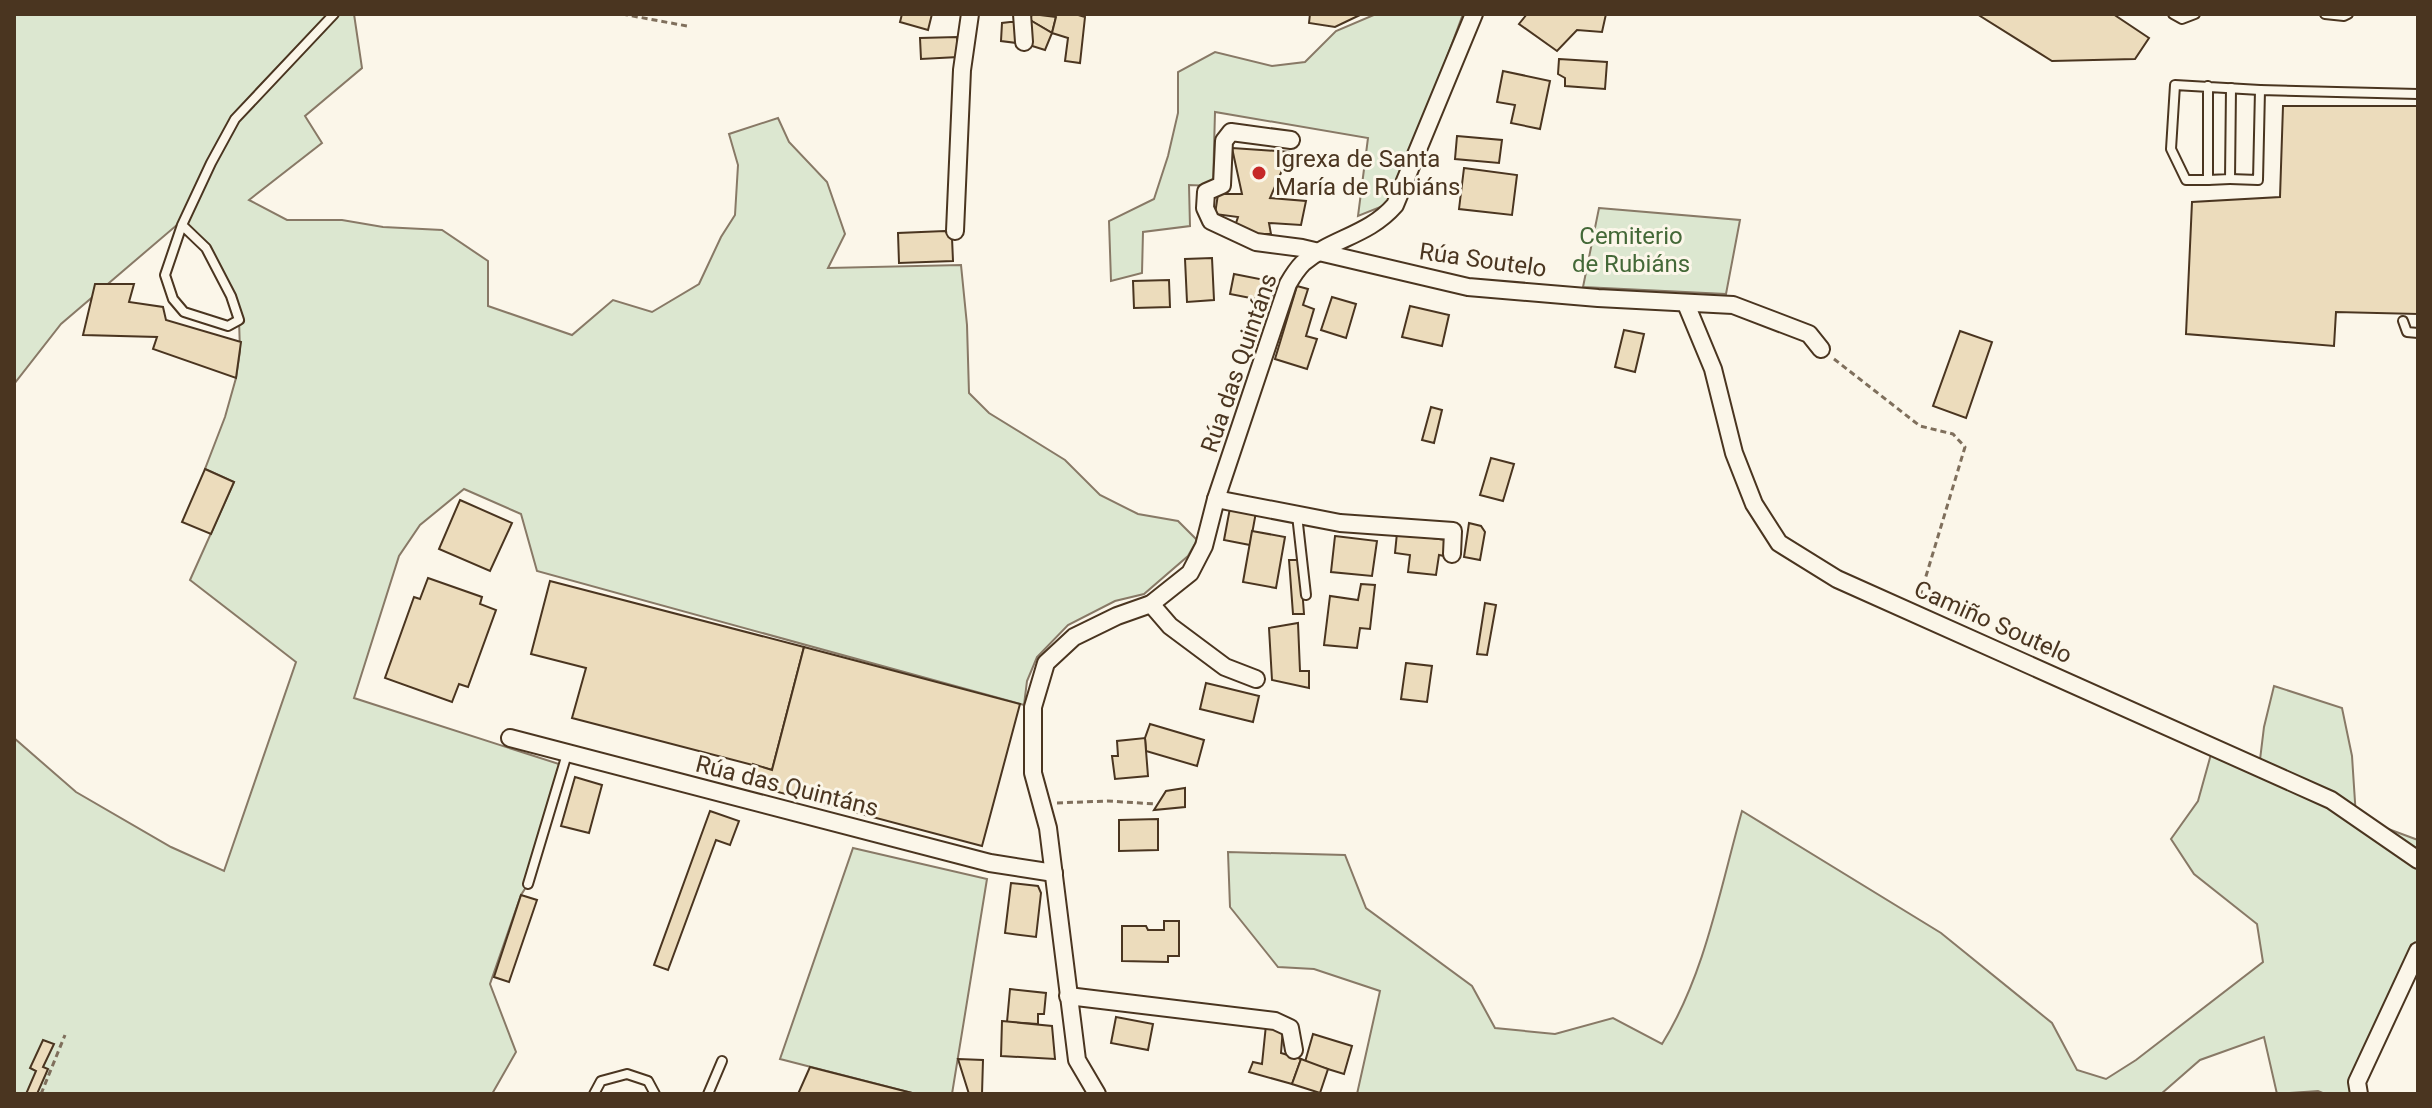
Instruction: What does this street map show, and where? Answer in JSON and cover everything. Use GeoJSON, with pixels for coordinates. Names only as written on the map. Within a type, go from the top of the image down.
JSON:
{"type":"FeatureCollection","features":[{"type":"Feature","properties":{"kind":"street"},"geometry":{"type":"LineString","coordinates":[[955,231],[962,70],[970,14]]}},
{"type":"Feature","properties":{"kind":"street"},"geometry":{"type":"LineString","coordinates":[[1022,14],[1024,42]]}},
{"type":"Feature","properties":{"kind":"street"},"geometry":{"type":"LineString","coordinates":[[1320,252],[1380,222],[1395,205],[1474,14]]}},
{"type":"Feature","properties":{"kind":"street","name":"Rúa Soutelo"},"geometry":{"type":"LineString","coordinates":[[1291,140],[1231,132],[1224,141],[1222,185],[1206,192],[1205,208],[1211,221],[1256,242],[1320,252],[1468,287],[1733,305],[1809,334],[1821,349]]}},
{"type":"Feature","properties":{"kind":"street","name":"Rúa das Quintáns"},"geometry":{"type":"LineString","coordinates":[[1097,1094],[1077,1060],[1048,828],[1033,773],[1033,707],[1046,663],[1074,637],[1151,604],[1190,573],[1204,546],[1216,499],[1288,284],[1301,265],[1320,252]]}},
{"type":"Feature","properties":{"kind":"street","name":"Camiño Soutelo"},"geometry":{"type":"LineString","coordinates":[[1686,304],[1713,369],[1734,453],[1754,504],[1779,543],[1837,579],[2331,800],[2418,860]]}},
{"type":"Feature","properties":{"kind":"street"},"geometry":{"type":"LineString","coordinates":[[1216,499],[1340,523],[1453,531],[1452,554]]}},
{"type":"Feature","properties":{"kind":"street"},"geometry":{"type":"LineString","coordinates":[[1151,604],[1170,626],[1225,667],[1256,679]]}},
{"type":"Feature","properties":{"kind":"street","name":"Rúa das Quintáns"},"geometry":{"type":"LineString","coordinates":[[510,738],[990,863],[1054,873]]}},
{"type":"Feature","properties":{"kind":"street"},"geometry":{"type":"LineString","coordinates":[[2359,1094],[2357,1082],[2418,951]]}},
{"type":"Feature","properties":{"kind":"street"},"geometry":{"type":"LineString","coordinates":[[1068,996],[1275,1021],[1290,1028],[1294,1050]]}},
{"type":"Feature","properties":{"kind":"lane"},"geometry":{"type":"LineString","coordinates":[[182,225],[206,248],[231,296],[239,320],[228,326],[184,312],[173,299],[165,275],[182,225],[235,119],[334,14]]}},
{"type":"Feature","properties":{"kind":"lane"},"geometry":{"type":"LineString","coordinates":[[2173,14],[2182,19],[2195,14]]}},
{"type":"Feature","properties":{"kind":"lane"},"geometry":{"type":"LineString","coordinates":[[2325,14],[2348,14]]}},
{"type":"Feature","properties":{"kind":"lane"},"geometry":{"type":"LineString","coordinates":[[2260,90],[2258,180],[2186,180],[2171,149],[2175,85],[2418,94]]}},
{"type":"Feature","properties":{"kind":"lane"},"geometry":{"type":"LineString","coordinates":[[2208,86],[2208,180]]}},
{"type":"Feature","properties":{"kind":"lane"},"geometry":{"type":"LineString","coordinates":[[2230,179],[2231,88]]}},
{"type":"Feature","properties":{"kind":"lane"},"geometry":{"type":"LineString","coordinates":[[2403,321],[2407,332],[2418,333]]}},
{"type":"Feature","properties":{"kind":"lane"},"geometry":{"type":"LineString","coordinates":[[1297,514],[1306,595]]}},
{"type":"Feature","properties":{"kind":"lane"},"geometry":{"type":"LineString","coordinates":[[528,884],[567,754]]}},
{"type":"Feature","properties":{"kind":"lane"},"geometry":{"type":"LineString","coordinates":[[708,1094],[722,1061]]}},
{"type":"Feature","properties":{"kind":"lane"},"geometry":{"type":"LineString","coordinates":[[594,1094],[601,1081],[627,1074],[648,1081],[655,1094]]}},
{"type":"Feature","properties":{"kind":"path"},"geometry":{"type":"LineString","coordinates":[[622,14],[687,26]]}},
{"type":"Feature","properties":{"kind":"path"},"geometry":{"type":"LineString","coordinates":[[1821,349],[1920,426],[1953,434],[1965,447],[1914,612]]}},
{"type":"Feature","properties":{"kind":"path"},"geometry":{"type":"LineString","coordinates":[[1042,806],[1075,801],[1155,804]]}},
{"type":"Feature","properties":{"kind":"path"},"geometry":{"type":"LineString","coordinates":[[41,1094],[65,1035]]}},
{"type":"Feature","properties":{"kind":"green space"},"geometry":{"type":"Polygon","coordinates":[[[14,14],[354,14],[362,68],[305,116],[322,143],[249,200],[287,220],[342,220],[383,227],[442,230],[488,261],[488,306],[572,335],[613,300],[652,312],[699,284],[735,215],[738,165],[729,134],[778,118],[789,142],[827,182],[845,234],[828,268],[961,265],[969,393],[989,413],[1065,460],[1100,495],[1138,514],[1178,521],[1197,540],[1188,556],[1144,594],[1115,601],[1068,625],[1037,657],[1027,681],[1024,705],[537,571],[521,514],[464,489],[420,525],[399,556],[354,698],[562,765],[528,884],[521,895],[490,984],[516,1052],[492,1094],[14,1094],[14,738],[76,792],[171,847],[224,871],[296,662],[190,580],[234,482],[205,469],[225,417],[240,351],[239,320],[206,248],[178,224],[61,324],[14,384],[14,14]]]}},
{"type":"Feature","properties":{"kind":"green space"},"geometry":{"type":"Polygon","coordinates":[[[1376,14],[1463,14],[1393,202],[1358,216],[1368,138],[1215,112],[1213,186],[1189,185],[1190,226],[1143,232],[1142,273],[1111,281],[1109,221],[1154,199],[1178,113],[1178,72],[1215,52],[1272,66],[1305,62],[1336,31],[1376,14]]]}},
{"type":"Feature","properties":{"kind":"green space","name":"Cemiterio de Rubiáns"},"geometry":{"type":"Polygon","coordinates":[[[1599,208],[1740,220],[1726,294],[1583,287],[1599,208]]]}},
{"type":"Feature","properties":{"kind":"green space"},"geometry":{"type":"Polygon","coordinates":[[[2274,686],[2342,708],[2352,756],[2356,817],[2418,840],[2418,948],[2359,1094],[2325,1094],[2318,1091],[2277,1094],[2264,1037],[2200,1060],[2161,1094],[1357,1094],[1380,991],[1314,969],[1278,967],[1230,907],[1228,852],[1345,855],[1366,908],[1472,986],[1495,1028],[1555,1034],[1613,1018],[1662,1044],[1690,989],[1700,961],[1742,811],[1941,933],[2052,1023],[2077,1070],[2106,1079],[2136,1060],[2263,962],[2257,924],[2194,874],[2171,839],[2198,801],[2213,747],[2259,768],[2264,727],[2274,686]]]}},
{"type":"Feature","properties":{"kind":"green space"},"geometry":{"type":"Polygon","coordinates":[[[853,848],[987,879],[952,1094],[916,1094],[780,1059],[853,848]]]}},
{"type":"Feature","properties":{"kind":"building"},"geometry":{"type":"Polygon","coordinates":[[[902,14],[932,14],[928,30],[900,22],[902,14]]]}},
{"type":"Feature","properties":{"kind":"building"},"geometry":{"type":"Polygon","coordinates":[[[1032,14],[1056,17],[1052,33],[1030,20],[1032,14]]]}},
{"type":"Feature","properties":{"kind":"building"},"geometry":{"type":"Polygon","coordinates":[[[1051,14],[1085,17],[1080,63],[1065,61],[1068,38],[1052,33],[1056,17],[1051,14]]]}},
{"type":"Feature","properties":{"kind":"building"},"geometry":{"type":"Polygon","coordinates":[[[1310,14],[1362,14],[1335,27],[1309,23],[1310,14]]]}},
{"type":"Feature","properties":{"kind":"building"},"geometry":{"type":"Polygon","coordinates":[[[1527,14],[1606,14],[1602,32],[1577,30],[1557,51],[1519,24],[1527,14]]]}},
{"type":"Feature","properties":{"kind":"building"},"geometry":{"type":"Polygon","coordinates":[[[1977,14],[2113,14],[2149,38],[2135,59],[2052,61],[1977,14]]]}},
{"type":"Feature","properties":{"kind":"building"},"geometry":{"type":"Polygon","coordinates":[[[1030,20],[1052,33],[1045,50],[1029,45],[1030,20]]]}},
{"type":"Feature","properties":{"kind":"building"},"geometry":{"type":"Polygon","coordinates":[[[1017,22],[1017,43],[1001,41],[1002,23],[1017,22]]]}},
{"type":"Feature","properties":{"kind":"building"},"geometry":{"type":"Polygon","coordinates":[[[957,37],[958,57],[921,59],[920,38],[957,37]]]}},
{"type":"Feature","properties":{"kind":"building"},"geometry":{"type":"Polygon","coordinates":[[[1559,59],[1607,62],[1605,89],[1565,86],[1565,78],[1558,74],[1559,59]]]}},
{"type":"Feature","properties":{"kind":"building"},"geometry":{"type":"Polygon","coordinates":[[[1503,71],[1550,81],[1540,129],[1511,123],[1515,105],[1497,102],[1503,71]]]}},
{"type":"Feature","properties":{"kind":"building"},"geometry":{"type":"Polygon","coordinates":[[[2283,106],[2418,106],[2418,314],[2336,312],[2334,346],[2186,334],[2192,202],[2280,197],[2283,106]]]}},
{"type":"Feature","properties":{"kind":"building"},"geometry":{"type":"Polygon","coordinates":[[[1457,136],[1502,140],[1499,163],[1455,159],[1457,136]]]}},
{"type":"Feature","properties":{"kind":"building","name":"Igrexa de Santa María de Rubiáns"},"geometry":{"type":"Polygon","coordinates":[[[1232,148],[1290,152],[1270,198],[1306,201],[1301,225],[1269,223],[1271,234],[1251,234],[1235,226],[1238,217],[1215,214],[1218,194],[1242,194],[1232,148]]]}},
{"type":"Feature","properties":{"kind":"building"},"geometry":{"type":"Polygon","coordinates":[[[1464,168],[1517,175],[1512,215],[1459,209],[1464,168]]]}},
{"type":"Feature","properties":{"kind":"building"},"geometry":{"type":"Polygon","coordinates":[[[945,231],[952,238],[953,261],[899,263],[898,233],[945,231]]]}},
{"type":"Feature","properties":{"kind":"building"},"geometry":{"type":"Polygon","coordinates":[[[1212,258],[1214,300],[1187,302],[1185,259],[1212,258]]]}},
{"type":"Feature","properties":{"kind":"building"},"geometry":{"type":"Polygon","coordinates":[[[1234,274],[1275,282],[1271,302],[1230,294],[1234,274]]]}},
{"type":"Feature","properties":{"kind":"building"},"geometry":{"type":"Polygon","coordinates":[[[1169,280],[1170,307],[1134,308],[1133,281],[1169,280]]]}},
{"type":"Feature","properties":{"kind":"building"},"geometry":{"type":"Polygon","coordinates":[[[95,284],[134,284],[129,302],[163,307],[166,320],[241,342],[236,378],[153,349],[157,337],[83,335],[95,284]]]}},
{"type":"Feature","properties":{"kind":"building"},"geometry":{"type":"Polygon","coordinates":[[[1297,286],[1308,289],[1303,305],[1314,309],[1306,336],[1317,339],[1307,369],[1275,359],[1297,286]]]}},
{"type":"Feature","properties":{"kind":"building"},"geometry":{"type":"Polygon","coordinates":[[[1332,297],[1356,304],[1346,338],[1321,330],[1332,297]]]}},
{"type":"Feature","properties":{"kind":"building"},"geometry":{"type":"Polygon","coordinates":[[[1410,306],[1449,315],[1442,346],[1402,337],[1410,306]]]}},
{"type":"Feature","properties":{"kind":"building"},"geometry":{"type":"Polygon","coordinates":[[[1624,330],[1644,334],[1635,372],[1615,367],[1624,330]]]}},
{"type":"Feature","properties":{"kind":"building"},"geometry":{"type":"Polygon","coordinates":[[[1960,331],[1992,342],[1966,418],[1933,406],[1960,331]]]}},
{"type":"Feature","properties":{"kind":"building"},"geometry":{"type":"Polygon","coordinates":[[[1431,407],[1442,410],[1434,443],[1422,440],[1431,407]]]}},
{"type":"Feature","properties":{"kind":"building"},"geometry":{"type":"Polygon","coordinates":[[[1491,458],[1514,464],[1503,501],[1480,495],[1491,458]]]}},
{"type":"Feature","properties":{"kind":"building"},"geometry":{"type":"Polygon","coordinates":[[[205,469],[234,482],[211,534],[182,522],[205,469]]]}},
{"type":"Feature","properties":{"kind":"building"},"geometry":{"type":"Polygon","coordinates":[[[460,500],[512,523],[490,571],[439,549],[460,500]]]}},
{"type":"Feature","properties":{"kind":"building"},"geometry":{"type":"Polygon","coordinates":[[[1230,508],[1256,512],[1250,545],[1224,540],[1230,508]]]}},
{"type":"Feature","properties":{"kind":"building"},"geometry":{"type":"Polygon","coordinates":[[[1469,523],[1481,526],[1485,532],[1480,560],[1464,557],[1469,523]]]}},
{"type":"Feature","properties":{"kind":"building"},"geometry":{"type":"Polygon","coordinates":[[[1252,531],[1285,537],[1276,588],[1243,582],[1252,531]]]}},
{"type":"Feature","properties":{"kind":"building"},"geometry":{"type":"Polygon","coordinates":[[[1397,533],[1446,540],[1444,556],[1439,555],[1436,575],[1408,572],[1410,555],[1395,553],[1397,533]]]}},
{"type":"Feature","properties":{"kind":"building"},"geometry":{"type":"Polygon","coordinates":[[[1335,536],[1377,541],[1372,576],[1331,572],[1335,536]]]}},
{"type":"Feature","properties":{"kind":"building"},"geometry":{"type":"Polygon","coordinates":[[[1289,560],[1300,560],[1304,614],[1293,614],[1289,560]]]}},
{"type":"Feature","properties":{"kind":"building"},"geometry":{"type":"Polygon","coordinates":[[[428,578],[482,597],[480,604],[496,610],[468,687],[459,684],[452,702],[385,678],[414,597],[420,599],[428,578]]]}},
{"type":"Feature","properties":{"kind":"building"},"geometry":{"type":"Polygon","coordinates":[[[550,581],[804,647],[772,770],[572,718],[586,668],[531,654],[550,581]]]}},
{"type":"Feature","properties":{"kind":"building"},"geometry":{"type":"Polygon","coordinates":[[[1361,584],[1375,585],[1370,629],[1360,628],[1357,648],[1324,645],[1330,596],[1358,600],[1361,584]]]}},
{"type":"Feature","properties":{"kind":"building"},"geometry":{"type":"Polygon","coordinates":[[[1485,603],[1496,605],[1487,655],[1477,654],[1485,603]]]}},
{"type":"Feature","properties":{"kind":"building"},"geometry":{"type":"Polygon","coordinates":[[[1298,623],[1300,671],[1309,671],[1309,688],[1272,680],[1269,628],[1298,623]]]}},
{"type":"Feature","properties":{"kind":"building"},"geometry":{"type":"Polygon","coordinates":[[[804,647],[1020,704],[982,846],[748,784],[753,764],[772,770],[804,647]]]}},
{"type":"Feature","properties":{"kind":"building"},"geometry":{"type":"Polygon","coordinates":[[[1406,663],[1432,666],[1427,702],[1401,699],[1406,663]]]}},
{"type":"Feature","properties":{"kind":"building"},"geometry":{"type":"Polygon","coordinates":[[[1206,683],[1259,696],[1253,722],[1200,709],[1206,683]]]}},
{"type":"Feature","properties":{"kind":"building"},"geometry":{"type":"Polygon","coordinates":[[[1150,724],[1204,740],[1197,766],[1146,751],[1145,738],[1150,724]]]}},
{"type":"Feature","properties":{"kind":"building"},"geometry":{"type":"Polygon","coordinates":[[[1145,738],[1148,776],[1115,779],[1112,756],[1118,756],[1117,741],[1145,738]]]}},
{"type":"Feature","properties":{"kind":"building"},"geometry":{"type":"Polygon","coordinates":[[[575,777],[602,785],[589,833],[561,826],[575,777]]]}},
{"type":"Feature","properties":{"kind":"building"},"geometry":{"type":"Polygon","coordinates":[[[1185,788],[1185,807],[1154,810],[1166,791],[1185,788]]]}},
{"type":"Feature","properties":{"kind":"building"},"geometry":{"type":"Polygon","coordinates":[[[710,811],[739,821],[730,845],[716,840],[668,970],[654,965],[710,811]]]}},
{"type":"Feature","properties":{"kind":"building"},"geometry":{"type":"Polygon","coordinates":[[[1158,819],[1158,850],[1119,851],[1119,820],[1158,819]]]}},
{"type":"Feature","properties":{"kind":"building"},"geometry":{"type":"Polygon","coordinates":[[[1011,883],[1038,886],[1041,893],[1036,937],[1005,933],[1011,883]]]}},
{"type":"Feature","properties":{"kind":"building"},"geometry":{"type":"Polygon","coordinates":[[[521,895],[537,900],[509,982],[494,977],[521,895]]]}},
{"type":"Feature","properties":{"kind":"building"},"geometry":{"type":"Polygon","coordinates":[[[1164,921],[1179,921],[1179,956],[1168,956],[1168,962],[1122,961],[1122,926],[1164,930],[1164,921]]]}},
{"type":"Feature","properties":{"kind":"building"},"geometry":{"type":"Polygon","coordinates":[[[1010,989],[1046,993],[1044,1014],[1038,1014],[1038,1024],[1007,1022],[1010,989]]]}},
{"type":"Feature","properties":{"kind":"building"},"geometry":{"type":"Polygon","coordinates":[[[1116,1017],[1153,1024],[1148,1050],[1111,1043],[1116,1017]]]}},
{"type":"Feature","properties":{"kind":"building"},"geometry":{"type":"Polygon","coordinates":[[[1002,1021],[1052,1026],[1055,1059],[1001,1056],[1002,1021]]]}},
{"type":"Feature","properties":{"kind":"building"},"geometry":{"type":"Polygon","coordinates":[[[1266,1025],[1283,1028],[1281,1053],[1301,1059],[1292,1084],[1249,1072],[1253,1062],[1262,1064],[1266,1025]]]}},
{"type":"Feature","properties":{"kind":"building"},"geometry":{"type":"Polygon","coordinates":[[[1313,1034],[1352,1046],[1344,1074],[1305,1062],[1313,1034]]]}},
{"type":"Feature","properties":{"kind":"building"},"geometry":{"type":"Polygon","coordinates":[[[43,1040],[54,1044],[43,1067],[48,1069],[37,1094],[26,1094],[36,1071],[30,1068],[43,1040]]]}},
{"type":"Feature","properties":{"kind":"building"},"geometry":{"type":"Polygon","coordinates":[[[958,1059],[983,1060],[982,1094],[969,1094],[958,1059]]]}},
{"type":"Feature","properties":{"kind":"building"},"geometry":{"type":"Polygon","coordinates":[[[1301,1059],[1328,1069],[1320,1093],[1292,1084],[1301,1059]]]}},
{"type":"Feature","properties":{"kind":"building"},"geometry":{"type":"Polygon","coordinates":[[[810,1067],[916,1094],[798,1094],[810,1067]]]}},
{"type":"Feature","properties":{"kind":"place","name":"Igrexa de Santa María de Rubiáns"},"geometry":{"type":"Point","coordinates":[1259,173]}}]}
